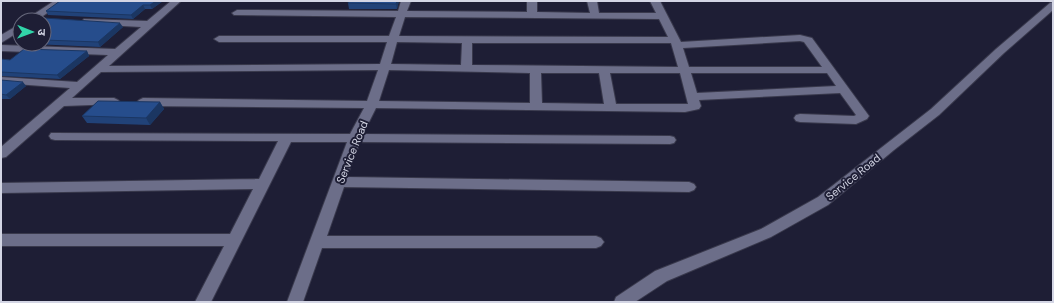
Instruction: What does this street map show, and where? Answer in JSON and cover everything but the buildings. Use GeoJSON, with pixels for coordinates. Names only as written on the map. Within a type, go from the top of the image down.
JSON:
{"type":"FeatureCollection","features":[{"type":"Feature","properties":{"kind":"street"},"geometry":{"type":"LineString","coordinates":[[44,12],[60,1]]}},
{"type":"Feature","properties":{"kind":"street"},"geometry":{"type":"LineString","coordinates":[[1,154],[78,85],[176,1]]}},
{"type":"Feature","properties":{"kind":"street","name":"Service Road"},"geometry":{"type":"LineString","coordinates":[[295,302],[355,137],[372,104],[406,1]]}},
{"type":"Feature","properties":{"kind":"street"},"geometry":{"type":"LineString","coordinates":[[532,1],[532,15]]}},
{"type":"Feature","properties":{"kind":"street"},"geometry":{"type":"LineString","coordinates":[[592,1],[595,16]]}},
{"type":"Feature","properties":{"kind":"street"},"geometry":{"type":"LineString","coordinates":[[59,102],[611,106],[685,108],[694,106],[693,98],[676,42],[654,1]]}},
{"type":"Feature","properties":{"kind":"street","name":"Service Road"},"geometry":{"type":"LineString","coordinates":[[622,302],[661,276],[766,233],[824,201],[889,147],[935,112],[1000,51],[1053,5]]}},
{"type":"Feature","properties":{"kind":"street"},"geometry":{"type":"LineString","coordinates":[[237,13],[663,16]]}},
{"type":"Feature","properties":{"kind":"street"},"geometry":{"type":"LineString","coordinates":[[80,20],[148,24]]}},
{"type":"Feature","properties":{"kind":"street"},"geometry":{"type":"LineString","coordinates":[[1,40],[12,32]]}},
{"type":"Feature","properties":{"kind":"street"},"geometry":{"type":"LineString","coordinates":[[219,40],[676,42],[800,38],[810,42],[862,118],[856,120],[800,118]]}},
{"type":"Feature","properties":{"kind":"street"},"geometry":{"type":"LineString","coordinates":[[466,69],[467,40]]}},
{"type":"Feature","properties":{"kind":"street"},"geometry":{"type":"LineString","coordinates":[[1,48],[116,52]]}},
{"type":"Feature","properties":{"kind":"street"},"geometry":{"type":"LineString","coordinates":[[97,69],[385,67],[535,70],[830,70]]}},
{"type":"Feature","properties":{"kind":"street"},"geometry":{"type":"LineString","coordinates":[[535,70],[536,106]]}},
{"type":"Feature","properties":{"kind":"street"},"geometry":{"type":"LineString","coordinates":[[604,70],[611,106]]}},
{"type":"Feature","properties":{"kind":"street"},"geometry":{"type":"LineString","coordinates":[[1,80],[78,85]]}},
{"type":"Feature","properties":{"kind":"street"},"geometry":{"type":"LineString","coordinates":[[693,98],[843,89]]}},
{"type":"Feature","properties":{"kind":"street"},"geometry":{"type":"LineString","coordinates":[[55,136],[670,140]]}},
{"type":"Feature","properties":{"kind":"street"},"geometry":{"type":"LineString","coordinates":[[203,302],[287,137]]}},
{"type":"Feature","properties":{"kind":"street"},"geometry":{"type":"LineString","coordinates":[[339,182],[689,188]]}},
{"type":"Feature","properties":{"kind":"street"},"geometry":{"type":"LineString","coordinates":[[1,188],[263,184]]}},
{"type":"Feature","properties":{"kind":"street"},"geometry":{"type":"LineString","coordinates":[[1,240],[235,240]]}},
{"type":"Feature","properties":{"kind":"street"},"geometry":{"type":"LineString","coordinates":[[318,242],[596,242]]}}]}
